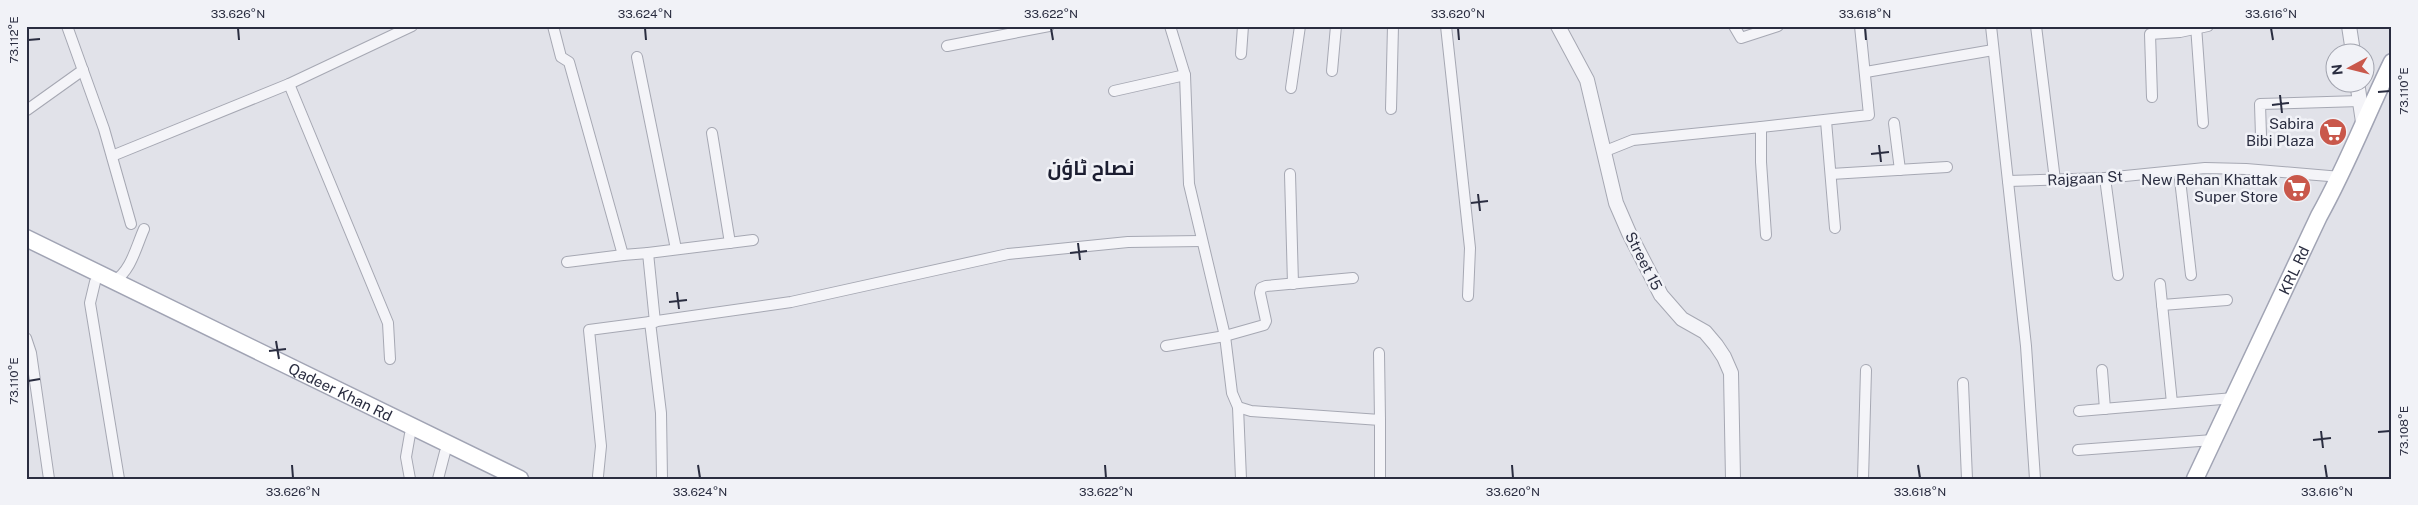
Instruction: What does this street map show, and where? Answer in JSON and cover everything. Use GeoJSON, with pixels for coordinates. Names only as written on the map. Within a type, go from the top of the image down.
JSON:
{"type":"FeatureCollection","features":[{"type":"Feature","properties":{"kind":"main road","name":"KRL Rd"},"geometry":{"type":"LineString","coordinates":[[2195,479],[2320,216],[2341,177],[2363,122],[2392,62]]}},
{"type":"Feature","properties":{"kind":"main road","name":"Qadeer Khan Rd"},"geometry":{"type":"LineString","coordinates":[[26,238],[520,479]]}},
{"type":"Feature","properties":{"kind":"main road","name":"Qadeer Khan Rd"},"geometry":{"type":"LineString","coordinates":[[26,249],[410,434],[498,479]]}},
{"type":"Feature","properties":{"kind":"street"},"geometry":{"type":"LineString","coordinates":[[67,26],[112,156],[131,224]]}},
{"type":"Feature","properties":{"kind":"street"},"geometry":{"type":"LineString","coordinates":[[112,156],[231,105],[288,84],[412,26]]}},
{"type":"Feature","properties":{"kind":"street"},"geometry":{"type":"LineString","coordinates":[[553,26],[561,57],[569,62],[623,255]]}},
{"type":"Feature","properties":{"kind":"street"},"geometry":{"type":"LineString","coordinates":[[947,46],[1049,26]]}},
{"type":"Feature","properties":{"kind":"street"},"geometry":{"type":"LineString","coordinates":[[1170,26],[1185,75],[1189,184],[1224,336],[1232,393],[1238,407],[1241,479]]}},
{"type":"Feature","properties":{"kind":"street"},"geometry":{"type":"LineString","coordinates":[[1241,54],[1243,26]]}},
{"type":"Feature","properties":{"kind":"street"},"geometry":{"type":"LineString","coordinates":[[1290,88],[1300,26]]}},
{"type":"Feature","properties":{"kind":"street"},"geometry":{"type":"LineString","coordinates":[[1332,71],[1336,26]]}},
{"type":"Feature","properties":{"kind":"street"},"geometry":{"type":"LineString","coordinates":[[1392,109],[1394,26]]}},
{"type":"Feature","properties":{"kind":"street"},"geometry":{"type":"LineString","coordinates":[[1446,26],[1470,248],[1468,296]]}},
{"type":"Feature","properties":{"kind":"street","name":"Street 15"},"geometry":{"type":"LineString","coordinates":[[1558,26],[1587,80],[1616,204],[1628,233],[1661,295],[1682,318],[1705,332],[1716,344],[1731,373],[1733,479]]}},
{"type":"Feature","properties":{"kind":"street"},"geometry":{"type":"LineString","coordinates":[[1734,26],[1741,38],[1778,26]]}},
{"type":"Feature","properties":{"kind":"street"},"geometry":{"type":"LineString","coordinates":[[1603,152],[1634,140],[1870,115],[1860,26]]}},
{"type":"Feature","properties":{"kind":"street"},"geometry":{"type":"LineString","coordinates":[[1991,26],[2026,346],[2035,479]]}},
{"type":"Feature","properties":{"kind":"street"},"geometry":{"type":"LineString","coordinates":[[2036,26],[2055,180]]}},
{"type":"Feature","properties":{"kind":"street"},"geometry":{"type":"LineString","coordinates":[[2152,97],[2150,34],[2208,26]]}},
{"type":"Feature","properties":{"kind":"street"},"geometry":{"type":"LineString","coordinates":[[2349,26],[2351,42]]}},
{"type":"Feature","properties":{"kind":"street"},"geometry":{"type":"LineString","coordinates":[[2196,28],[2203,124]]}},
{"type":"Feature","properties":{"kind":"street"},"geometry":{"type":"LineString","coordinates":[[1866,72],[1994,50]]}},
{"type":"Feature","properties":{"kind":"street"},"geometry":{"type":"LineString","coordinates":[[637,58],[676,249]]}},
{"type":"Feature","properties":{"kind":"street"},"geometry":{"type":"LineString","coordinates":[[26,110],[83,70]]}},
{"type":"Feature","properties":{"kind":"street"},"geometry":{"type":"LineString","coordinates":[[1114,91],[1185,75]]}},
{"type":"Feature","properties":{"kind":"street"},"geometry":{"type":"LineString","coordinates":[[288,84],[388,324],[390,359]]}},
{"type":"Feature","properties":{"kind":"street"},"geometry":{"type":"LineString","coordinates":[[2359,92],[2363,122]]}},
{"type":"Feature","properties":{"kind":"street"},"geometry":{"type":"LineString","coordinates":[[2261,136],[2260,104],[2360,101]]}},
{"type":"Feature","properties":{"kind":"street"},"geometry":{"type":"LineString","coordinates":[[1826,121],[1835,228]]}},
{"type":"Feature","properties":{"kind":"street"},"geometry":{"type":"LineString","coordinates":[[1894,123],[1900,170]]}},
{"type":"Feature","properties":{"kind":"street"},"geometry":{"type":"LineString","coordinates":[[1761,128],[1761,162],[1766,235]]}},
{"type":"Feature","properties":{"kind":"street"},"geometry":{"type":"LineString","coordinates":[[712,133],[730,243]]}},
{"type":"Feature","properties":{"kind":"street"},"geometry":{"type":"LineString","coordinates":[[1830,174],[1947,167]]}},
{"type":"Feature","properties":{"kind":"street","name":"Rajgaan St"},"geometry":{"type":"LineString","coordinates":[[2008,181],[2105,178],[2205,168],[2246,169],[2341,177]]}},
{"type":"Feature","properties":{"kind":"street"},"geometry":{"type":"LineString","coordinates":[[2179,171],[2191,275]]}},
{"type":"Feature","properties":{"kind":"street"},"geometry":{"type":"LineString","coordinates":[[1290,174],[1293,284]]}},
{"type":"Feature","properties":{"kind":"street"},"geometry":{"type":"LineString","coordinates":[[2105,178],[2118,275]]}},
{"type":"Feature","properties":{"kind":"street"},"geometry":{"type":"LineString","coordinates":[[114,281],[121,276],[130,263],[144,229]]}},
{"type":"Feature","properties":{"kind":"street"},"geometry":{"type":"LineString","coordinates":[[567,262],[753,240]]}},
{"type":"Feature","properties":{"kind":"street"},"geometry":{"type":"LineString","coordinates":[[598,476],[601,455],[588,330],[791,302],[1008,254],[1128,242],[1201,241]]}},
{"type":"Feature","properties":{"kind":"street"},"geometry":{"type":"LineString","coordinates":[[648,253],[661,413],[662,479]]}},
{"type":"Feature","properties":{"kind":"street"},"geometry":{"type":"LineString","coordinates":[[1166,346],[1224,336],[1264,325],[1266,321],[1260,293],[1261,288],[1266,286],[1353,278]]}},
{"type":"Feature","properties":{"kind":"street"},"geometry":{"type":"LineString","coordinates":[[95,282],[90,303],[119,479]]}},
{"type":"Feature","properties":{"kind":"street"},"geometry":{"type":"LineString","coordinates":[[2160,284],[2172,403]]}},
{"type":"Feature","properties":{"kind":"street"},"geometry":{"type":"LineString","coordinates":[[2162,305],[2228,300]]}},
{"type":"Feature","properties":{"kind":"street"},"geometry":{"type":"LineString","coordinates":[[26,338],[31,353],[49,479]]}},
{"type":"Feature","properties":{"kind":"street"},"geometry":{"type":"LineString","coordinates":[[1379,353],[1380,479]]}},
{"type":"Feature","properties":{"kind":"street"},"geometry":{"type":"LineString","coordinates":[[1863,479],[1866,370]]}},
{"type":"Feature","properties":{"kind":"street"},"geometry":{"type":"LineString","coordinates":[[2102,370],[2105,409]]}},
{"type":"Feature","properties":{"kind":"street"},"geometry":{"type":"LineString","coordinates":[[1963,383],[1967,479]]}},
{"type":"Feature","properties":{"kind":"street"},"geometry":{"type":"LineString","coordinates":[[2080,412],[2234,398]]}},
{"type":"Feature","properties":{"kind":"street"},"geometry":{"type":"LineString","coordinates":[[1238,407],[1251,412],[1380,420]]}},
{"type":"Feature","properties":{"kind":"street"},"geometry":{"type":"LineString","coordinates":[[410,434],[406,457],[410,479]]}},
{"type":"Feature","properties":{"kind":"street"},"geometry":{"type":"LineString","coordinates":[[2078,450],[2213,440]]}},
{"type":"Feature","properties":{"kind":"street"},"geometry":{"type":"LineString","coordinates":[[438,479],[445,452]]}},
{"type":"Feature","properties":{"kind":"place","name":"Sabira Bibi Plaza"},"geometry":{"type":"Point","coordinates":[2333,132]}},
{"type":"Feature","properties":{"kind":"place","name":"New Rehan Khattak Super Store"},"geometry":{"type":"Point","coordinates":[2297,188]}},
{"type":"Feature","properties":{"kind":"district","name":"نصاح ٹاؤن"},"geometry":{"type":"Point","coordinates":[1091,168]}}]}
